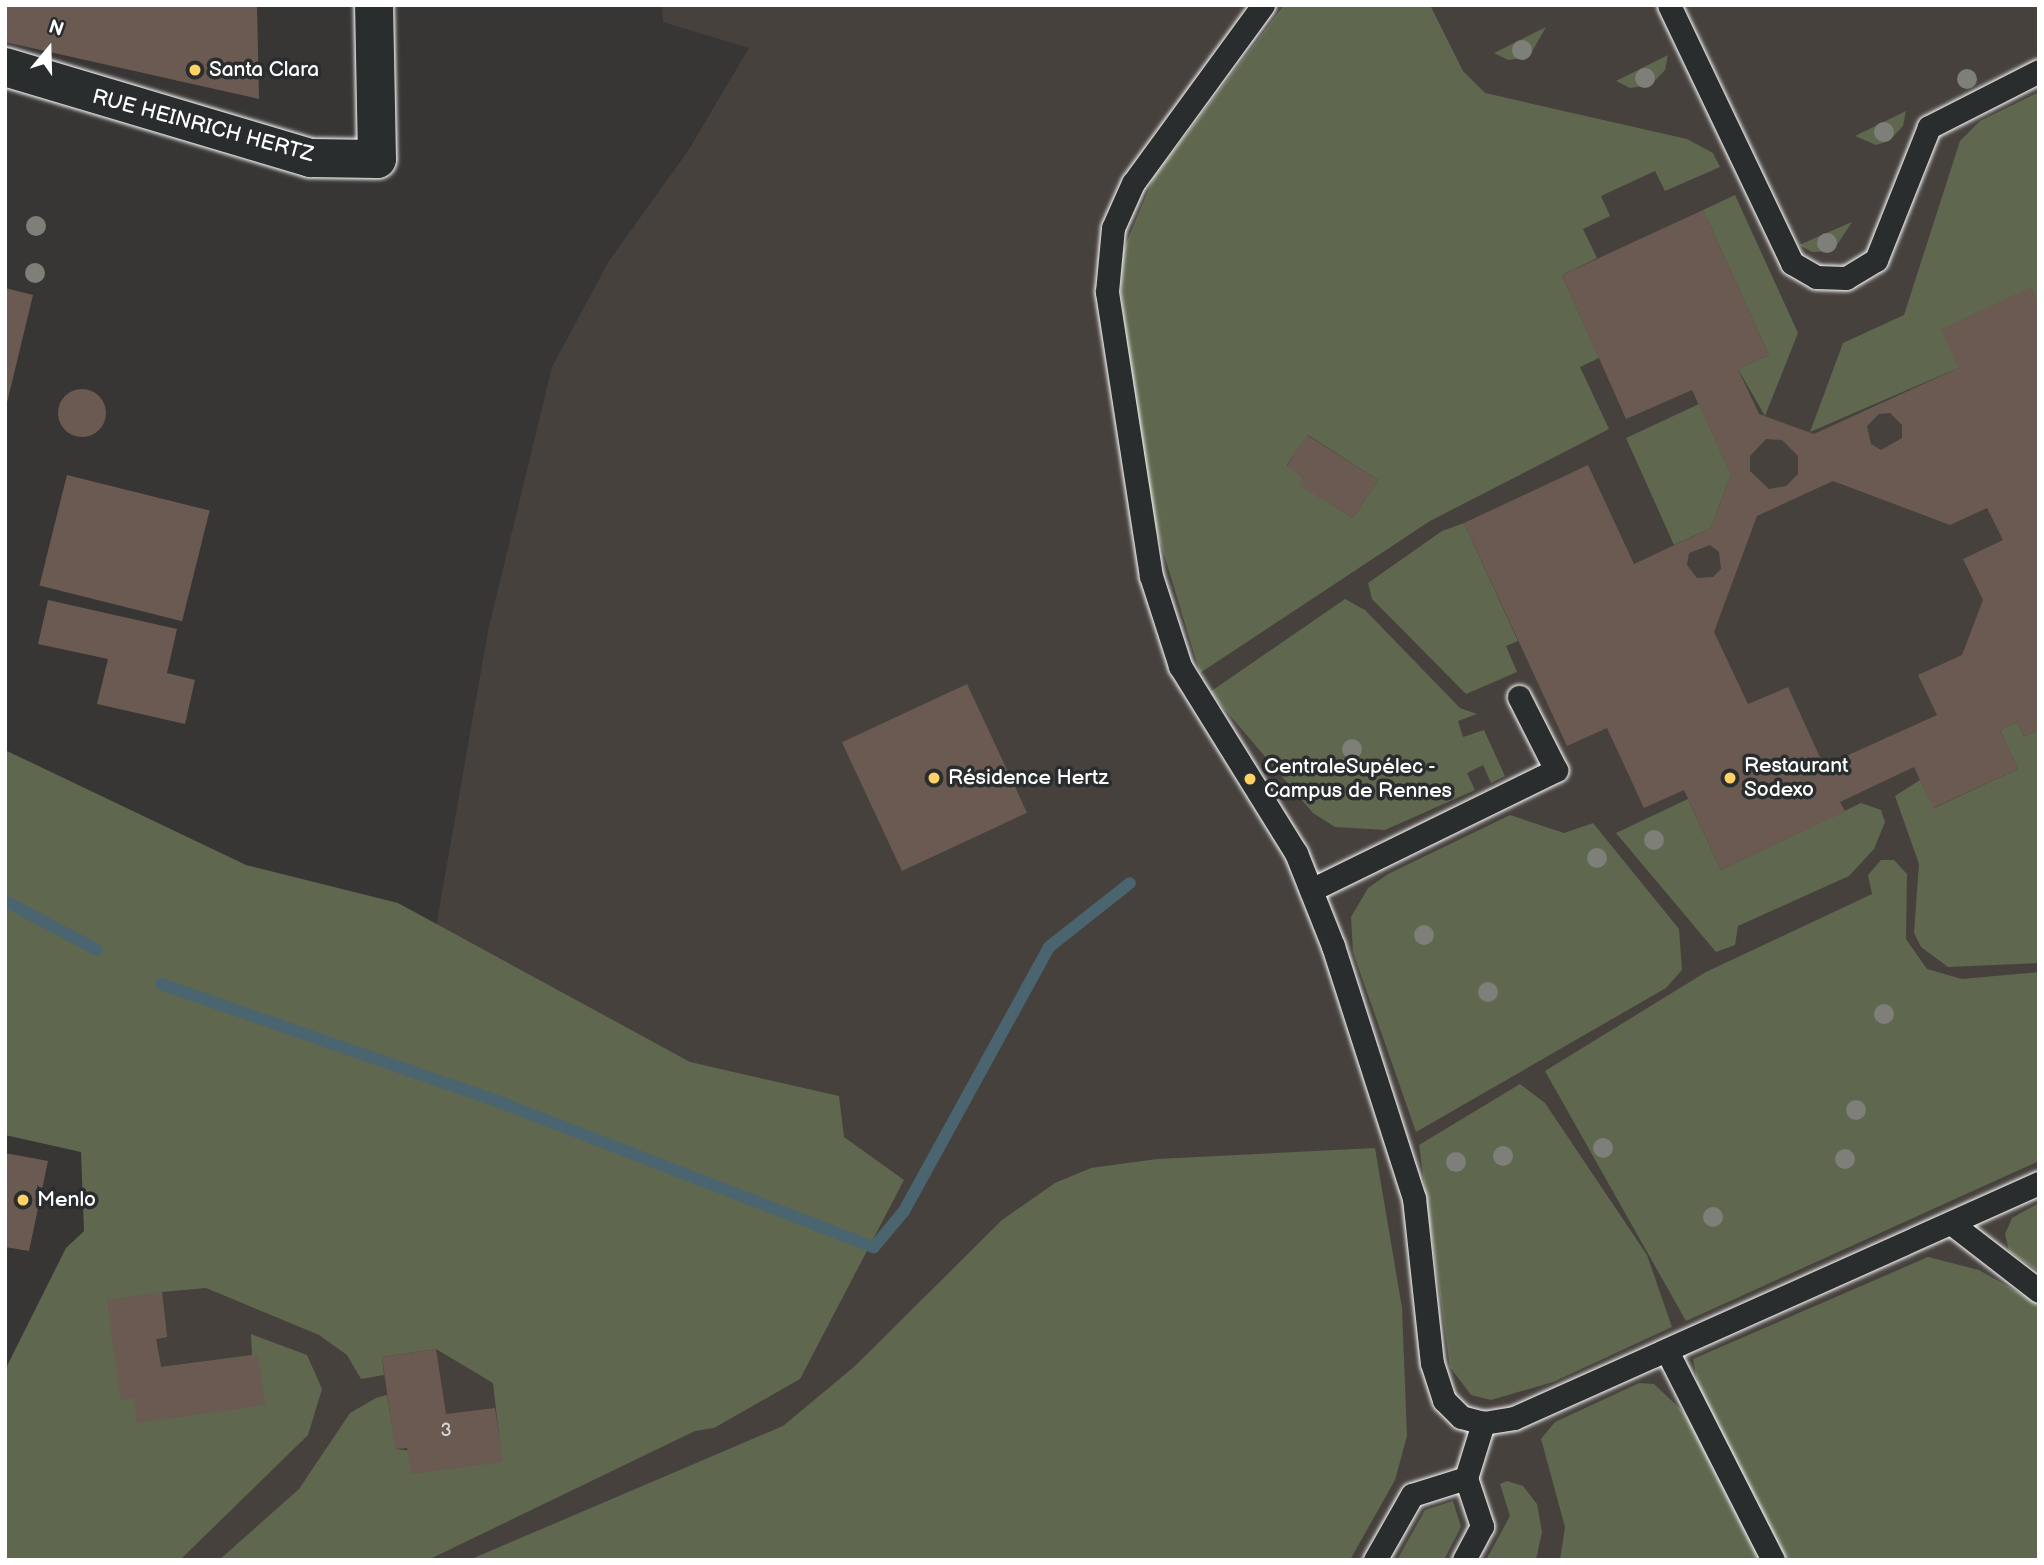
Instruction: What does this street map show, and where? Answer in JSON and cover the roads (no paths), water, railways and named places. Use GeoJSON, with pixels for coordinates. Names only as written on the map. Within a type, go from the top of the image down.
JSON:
{"type":"FeatureCollection","features":[{"type":"Feature","properties":{"kind":"street","name":"RUE HEINRICH HERTZ"},"geometry":{"type":"LineString","coordinates":[[5,66],[311,158],[377,159],[374,5]]}},
{"type":"Feature","properties":{"kind":"lane"},"geometry":{"type":"LineString","coordinates":[[1263,5],[1133,183],[1112,228],[1106,280],[1138,516],[1174,651],[1296,853],[1311,890],[1399,1136],[1418,1223],[1437,1385],[1461,1417],[1483,1423],[1556,1402],[2039,1183]]}},
{"type":"Feature","properties":{"kind":"lane"},"geometry":{"type":"LineString","coordinates":[[1669,5],[1792,263],[1816,277],[1846,278],[1876,260],[1929,127],[2039,71]]}},
{"type":"Feature","properties":{"kind":"lane"},"geometry":{"type":"LineString","coordinates":[[1311,890],[1556,770],[1519,697]]}},
{"type":"Feature","properties":{"kind":"lane"},"geometry":{"type":"LineString","coordinates":[[1951,1223],[2039,1291]]}},
{"type":"Feature","properties":{"kind":"lane"},"geometry":{"type":"LineString","coordinates":[[1667,1351],[1773,1560]]}},
{"type":"Feature","properties":{"kind":"lane"},"geometry":{"type":"LineString","coordinates":[[1464,1560],[1482,1526],[1466,1478],[1483,1423]]}},
{"type":"Feature","properties":{"kind":"lane"},"geometry":{"type":"LineString","coordinates":[[1375,1560],[1412,1495],[1466,1478]]}},
{"type":"Feature","properties":{"kind":"waterway"},"geometry":{"type":"LineString","coordinates":[[161,984],[502,1103],[874,1247],[904,1211],[1049,947],[1130,883]]}},
{"type":"Feature","properties":{"kind":"waterway"},"geometry":{"type":"LineString","coordinates":[[5,901],[97,950]]}},
{"type":"Feature","properties":{"kind":"place","name":"Santa Clara"},"geometry":{"type":"Point","coordinates":[195,70]}},
{"type":"Feature","properties":{"kind":"place","name":"Résidence Hertz"},"geometry":{"type":"Point","coordinates":[934,778]}},
{"type":"Feature","properties":{"kind":"place","name":"Restaurant Sodexo"},"geometry":{"type":"Point","coordinates":[1730,778]}},
{"type":"Feature","properties":{"kind":"place","name":"CentraleSupélec - Campus de Rennes"},"geometry":{"type":"Point","coordinates":[1250,779]}},
{"type":"Feature","properties":{"kind":"place","name":"Menlo"},"geometry":{"type":"Point","coordinates":[23,1200]}}]}
